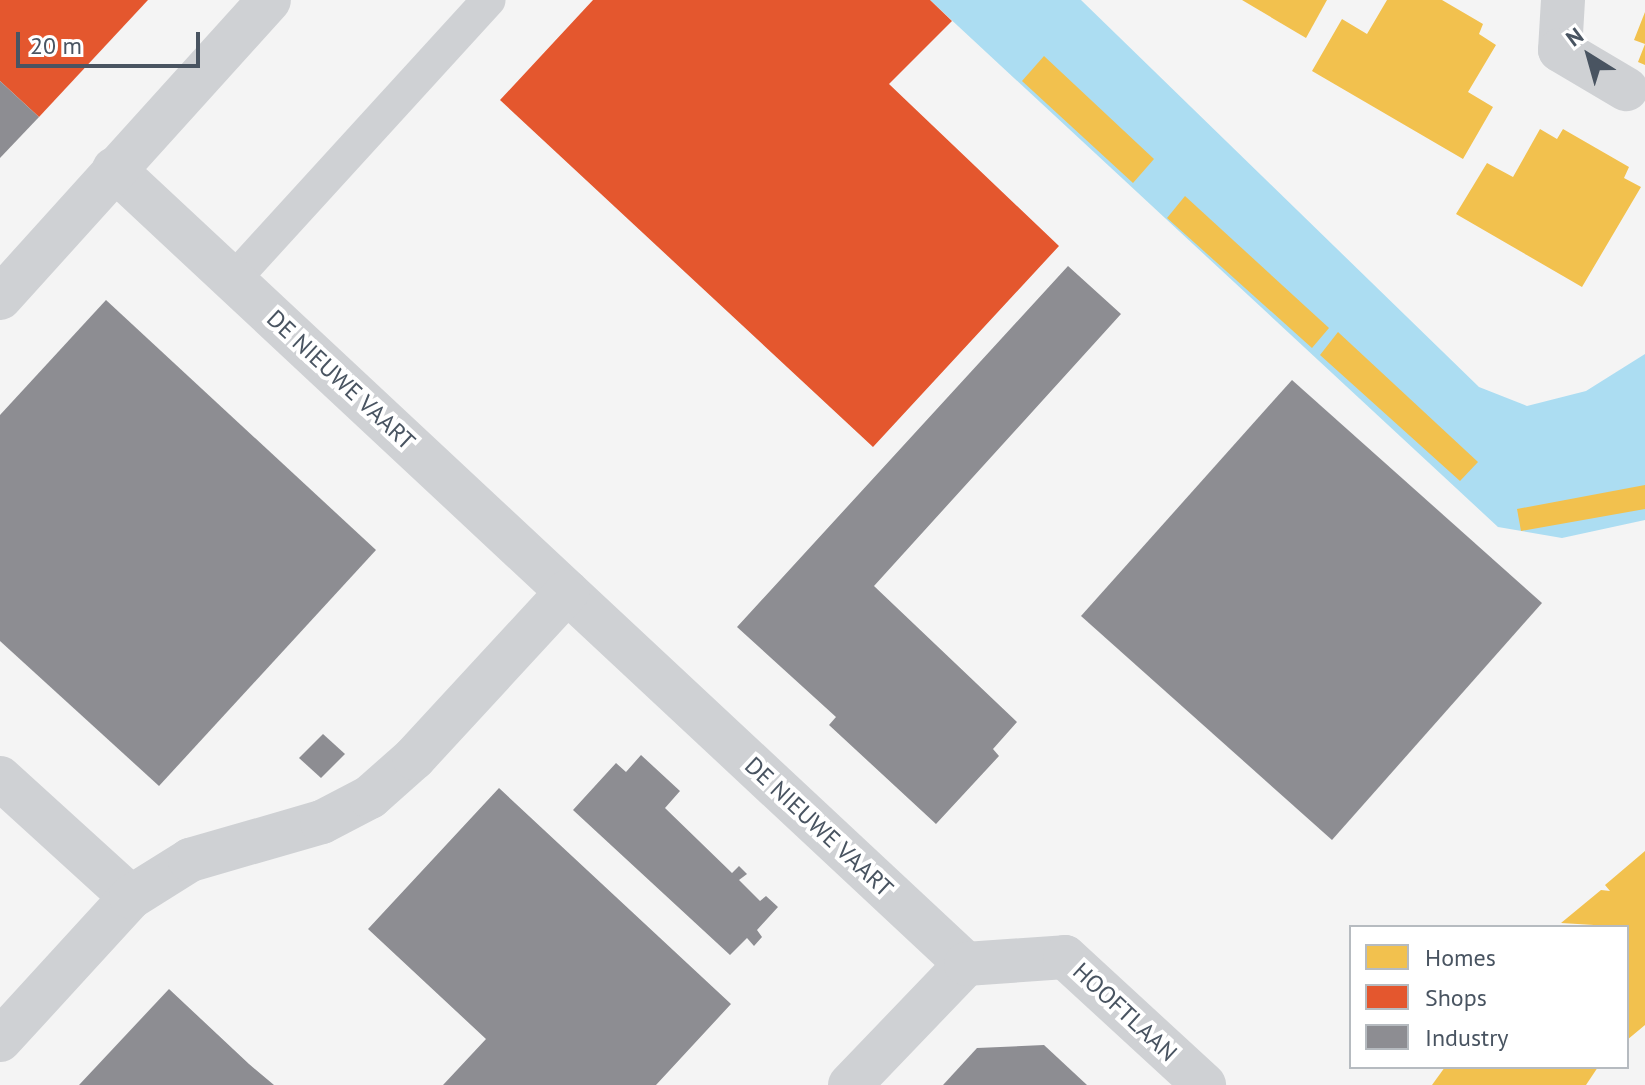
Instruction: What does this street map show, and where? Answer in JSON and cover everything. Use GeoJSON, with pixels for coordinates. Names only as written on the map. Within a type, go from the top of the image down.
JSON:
{"type":"FeatureCollection","features":[{"type":"Feature","properties":{"kind":"street"},"geometry":{"type":"LineString","coordinates":[[0,298],[269,0]]}},
{"type":"Feature","properties":{"kind":"street"},"geometry":{"type":"LineString","coordinates":[[1563,0],[1560,50],[1626,89]]}},
{"type":"Feature","properties":{"kind":"street","name":"DE NIEUWE VAART"},"geometry":{"type":"LineString","coordinates":[[114,169],[966,964]]}},
{"type":"Feature","properties":{"kind":"street"},"geometry":{"type":"LineString","coordinates":[[0,1040],[131,897],[190,860],[322,822],[370,797],[414,758],[567,592]]}},
{"type":"Feature","properties":{"kind":"street"},"geometry":{"type":"LineString","coordinates":[[0,778],[131,897]]}},
{"type":"Feature","properties":{"kind":"street","name":"HOOFTLAAN"},"geometry":{"type":"LineString","coordinates":[[966,964],[1065,957],[1204,1085]]}},
{"type":"Feature","properties":{"kind":"street"},"geometry":{"type":"LineString","coordinates":[[850,1085],[966,964]]}},
{"type":"Feature","properties":{"kind":"lane"},"geometry":{"type":"LineString","coordinates":[[233,280],[489,0]]}},
{"type":"Feature","properties":{"kind":"water"},"geometry":{"type":"Polygon","coordinates":[[[930,0],[1081,0],[1479,387],[1527,406],[1586,391],[1645,354],[1645,520],[1562,538],[1498,527],[930,0]]]}},
{"type":"Feature","properties":{"kind":"building: Homes"},"geometry":{"type":"Polygon","coordinates":[[[1242,0],[1327,0],[1306,38],[1242,0]]]}},
{"type":"Feature","properties":{"kind":"building: Homes"},"geometry":{"type":"Polygon","coordinates":[[[1387,0],[1442,0],[1483,24],[1479,34],[1496,45],[1468,92],[1493,107],[1463,159],[1312,71],[1342,19],[1367,34],[1387,0]]]}},
{"type":"Feature","properties":{"kind":"building: Homes"},"geometry":{"type":"Polygon","coordinates":[[[1645,12],[1645,44],[1634,40],[1645,12]]]}},
{"type":"Feature","properties":{"kind":"building: Homes"},"geometry":{"type":"Polygon","coordinates":[[[1645,44],[1645,65],[1638,62],[1645,44]]]}},
{"type":"Feature","properties":{"kind":"building: Homes"},"geometry":{"type":"Polygon","coordinates":[[[1044,56],[1154,159],[1133,183],[1022,81],[1044,56]]]}},
{"type":"Feature","properties":{"kind":"building: Homes"},"geometry":{"type":"Polygon","coordinates":[[[1540,129],[1557,139],[1563,129],[1629,167],[1624,178],[1641,187],[1582,287],[1456,214],[1487,163],[1513,177],[1540,129]]]}},
{"type":"Feature","properties":{"kind":"building: Homes"},"geometry":{"type":"Polygon","coordinates":[[[1185,196],[1329,328],[1312,348],[1167,218],[1185,196]]]}},
{"type":"Feature","properties":{"kind":"building: Homes"},"geometry":{"type":"Polygon","coordinates":[[[1338,332],[1478,462],[1460,481],[1320,355],[1338,332]]]}},
{"type":"Feature","properties":{"kind":"building: Homes"},"geometry":{"type":"Polygon","coordinates":[[[1645,485],[1645,509],[1521,531],[1517,509],[1645,485]]]}},
{"type":"Feature","properties":{"kind":"building: Homes"},"geometry":{"type":"Polygon","coordinates":[[[1645,851],[1645,1025],[1629,1038],[1629,925],[1561,923],[1601,890],[1610,891],[1605,885],[1645,851]]]}},
{"type":"Feature","properties":{"kind":"building: Homes"},"geometry":{"type":"Polygon","coordinates":[[[1444,1069],[1597,1069],[1586,1085],[1432,1085],[1444,1069]]]}},
{"type":"Feature","properties":{"kind":"building: Shops"},"geometry":{"type":"Polygon","coordinates":[[[0,0],[148,0],[39,117],[0,81],[0,0]]]}},
{"type":"Feature","properties":{"kind":"building: Shops"},"geometry":{"type":"Polygon","coordinates":[[[593,0],[930,0],[952,21],[889,84],[1059,246],[873,447],[500,100],[593,0]]]}},
{"type":"Feature","properties":{"kind":"building: Industry"},"geometry":{"type":"Polygon","coordinates":[[[0,81],[39,117],[0,158],[0,81]]]}},
{"type":"Feature","properties":{"kind":"building: Industry"},"geometry":{"type":"Polygon","coordinates":[[[1068,266],[1121,314],[874,586],[1017,722],[993,749],[999,756],[936,824],[829,725],[836,717],[737,627],[1068,266]]]}},
{"type":"Feature","properties":{"kind":"building: Industry"},"geometry":{"type":"Polygon","coordinates":[[[106,300],[376,550],[159,786],[0,641],[0,415],[106,300]]]}},
{"type":"Feature","properties":{"kind":"building: Industry"},"geometry":{"type":"Polygon","coordinates":[[[1292,380],[1542,603],[1332,840],[1081,616],[1292,380]]]}},
{"type":"Feature","properties":{"kind":"building: Industry"},"geometry":{"type":"Polygon","coordinates":[[[323,734],[345,754],[321,778],[299,758],[323,734]]]}},
{"type":"Feature","properties":{"kind":"building: Industry"},"geometry":{"type":"Polygon","coordinates":[[[641,755],[680,791],[665,808],[732,873],[739,866],[747,874],[739,880],[760,901],[766,896],[778,907],[757,930],[762,937],[754,946],[747,938],[730,955],[573,810],[616,763],[626,772],[641,755]]]}},
{"type":"Feature","properties":{"kind":"building: Industry"},"geometry":{"type":"Polygon","coordinates":[[[499,788],[731,1004],[656,1085],[443,1085],[486,1039],[368,929],[499,788]]]}},
{"type":"Feature","properties":{"kind":"building: Industry"},"geometry":{"type":"Polygon","coordinates":[[[169,989],[249,1064],[274,1085],[79,1085],[169,989]]]}},
{"type":"Feature","properties":{"kind":"building: Industry"},"geometry":{"type":"Polygon","coordinates":[[[1044,1045],[1087,1085],[943,1085],[977,1048],[1044,1045]]]}}]}
